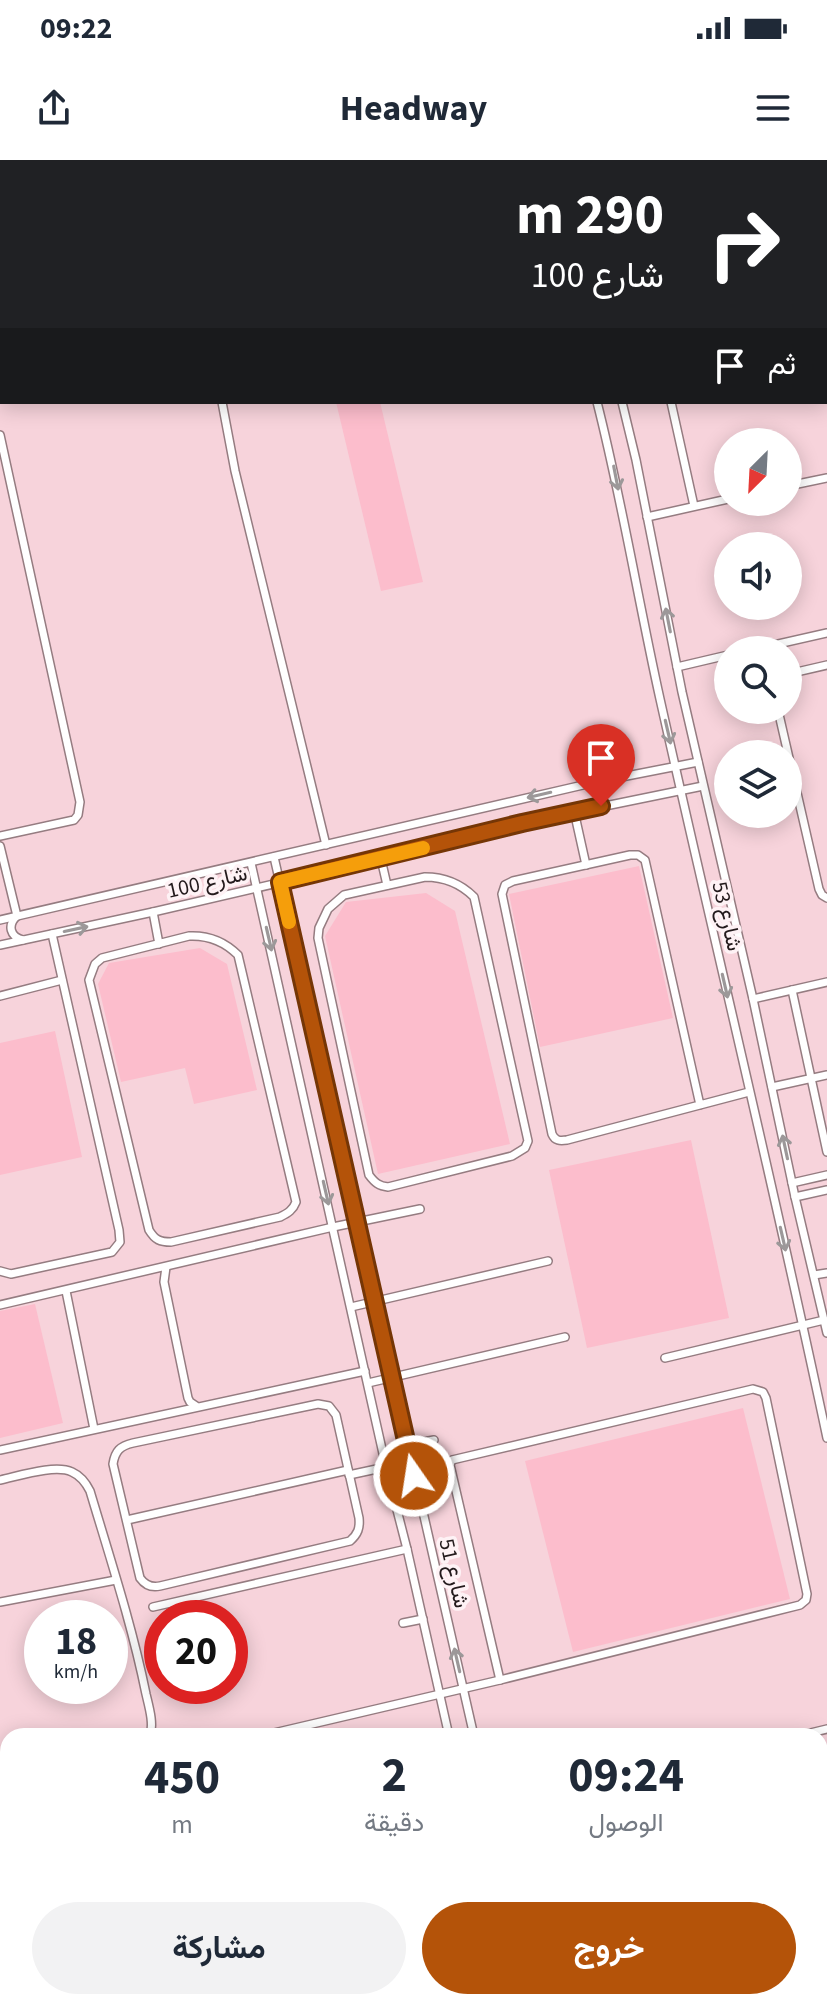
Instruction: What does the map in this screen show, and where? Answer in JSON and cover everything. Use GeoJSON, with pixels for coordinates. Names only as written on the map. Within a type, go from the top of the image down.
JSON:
{"type":"FeatureCollection","features":[{"type":"Feature","properties":{"kind":"lane"},"geometry":{"type":"LineString","coordinates":[[222,404],[235,471],[326,845]]}},
{"type":"Feature","properties":{"kind":"lane","name":"شارع 53"},"geometry":{"type":"LineString","coordinates":[[598,404],[613,463],[659,696],[827,1438]]}},
{"type":"Feature","properties":{"kind":"lane","name":"شارع 53"},"geometry":{"type":"LineString","coordinates":[[622,404],[703,786],[827,1333]]}},
{"type":"Feature","properties":{"kind":"lane"},"geometry":{"type":"LineString","coordinates":[[671,404],[694,506]]}},
{"type":"Feature","properties":{"kind":"lane"},"geometry":{"type":"LineString","coordinates":[[0,435],[80,802],[74,820],[0,836]]}},
{"type":"Feature","properties":{"kind":"lane"},"geometry":{"type":"LineString","coordinates":[[802,483],[827,478]]}},
{"type":"Feature","properties":{"kind":"lane"},"geometry":{"type":"LineString","coordinates":[[647,517],[714,502]]}},
{"type":"Feature","properties":{"kind":"lane"},"geometry":{"type":"LineString","coordinates":[[802,639],[827,633]]}},
{"type":"Feature","properties":{"kind":"lane"},"geometry":{"type":"LineString","coordinates":[[677,667],[714,658]]}},
{"type":"Feature","properties":{"kind":"lane"},"geometry":{"type":"LineString","coordinates":[[802,671],[827,665]]}},
{"type":"Feature","properties":{"kind":"lane"},"geometry":{"type":"LineString","coordinates":[[781,724],[819,889],[827,898]]}},
{"type":"Feature","properties":{"kind":"lane","name":"شارع 100"},"geometry":{"type":"LineString","coordinates":[[0,920],[596,782],[698,762]]}},
{"type":"Feature","properties":{"kind":"lane","name":"شارع 100"},"geometry":{"type":"LineString","coordinates":[[0,945],[381,859],[574,811],[703,786]]}},
{"type":"Feature","properties":{"kind":"lane"},"geometry":{"type":"LineString","coordinates":[[574,811],[586,865]]}},
{"type":"Feature","properties":{"kind":"lane"},"geometry":{"type":"LineString","coordinates":[[0,846],[17,916],[11,930],[15,937],[23,940]]}},
{"type":"Feature","properties":{"kind":"lane"},"geometry":{"type":"LineString","coordinates":[[700,1105],[645,860],[634,854],[505,885],[502,891],[553,1137],[567,1140],[700,1105],[749,1092]]}},
{"type":"Feature","properties":{"kind":"lane","name":"شارع 51"},"geometry":{"type":"LineString","coordinates":[[274,857],[472,1728]]}},
{"type":"Feature","properties":{"kind":"lane"},"geometry":{"type":"LineString","coordinates":[[381,859],[387,885]]}},
{"type":"Feature","properties":{"kind":"lane","name":"شارع 51"},"geometry":{"type":"LineString","coordinates":[[251,863],[447,1728]]}},
{"type":"Feature","properties":{"kind":"lane"},"geometry":{"type":"LineString","coordinates":[[436,877],[457,883],[474,897],[528,1141],[525,1148],[512,1156],[388,1187],[374,1182],[369,1175],[318,938],[323,918],[335,901],[344,895],[387,885],[436,877]]}},
{"type":"Feature","properties":{"kind":"lane"},"geometry":{"type":"LineString","coordinates":[[153,912],[159,944]]}},
{"type":"Feature","properties":{"kind":"lane"},"geometry":{"type":"LineString","coordinates":[[0,1271],[11,1274],[112,1252],[121,1236],[52,934]]}},
{"type":"Feature","properties":{"kind":"lane"},"geometry":{"type":"LineString","coordinates":[[200,936],[221,941],[238,955],[296,1202],[288,1214],[171,1242],[154,1238],[149,1230],[89,980],[95,964],[102,958],[159,944],[200,936]]}},
{"type":"Feature","properties":{"kind":"lane"},"geometry":{"type":"LineString","coordinates":[[0,996],[62,980]]}},
{"type":"Feature","properties":{"kind":"lane"},"geometry":{"type":"LineString","coordinates":[[753,999],[827,982]]}},
{"type":"Feature","properties":{"kind":"lane"},"geometry":{"type":"LineString","coordinates":[[792,990],[827,1152]]}},
{"type":"Feature","properties":{"kind":"lane"},"geometry":{"type":"LineString","coordinates":[[772,1087],[827,1075]]}},
{"type":"Feature","properties":{"kind":"lane"},"geometry":{"type":"LineString","coordinates":[[792,1183],[827,1175]]}},
{"type":"Feature","properties":{"kind":"lane"},"geometry":{"type":"LineString","coordinates":[[795,1197],[827,1190]]}},
{"type":"Feature","properties":{"kind":"lane"},"geometry":{"type":"LineString","coordinates":[[0,1305],[420,1209]]}},
{"type":"Feature","properties":{"kind":"lane"},"geometry":{"type":"LineString","coordinates":[[351,1307],[548,1261]]}},
{"type":"Feature","properties":{"kind":"lane"},"geometry":{"type":"LineString","coordinates":[[166,1267],[164,1282],[188,1398],[197,1406]]}},
{"type":"Feature","properties":{"kind":"lane"},"geometry":{"type":"LineString","coordinates":[[814,1275],[827,1273]]}},
{"type":"Feature","properties":{"kind":"lane"},"geometry":{"type":"LineString","coordinates":[[66,1291],[94,1429]]}},
{"type":"Feature","properties":{"kind":"lane"},"geometry":{"type":"LineString","coordinates":[[665,1358],[824,1320]]}},
{"type":"Feature","properties":{"kind":"lane"},"geometry":{"type":"LineString","coordinates":[[368,1383],[565,1337]]}},
{"type":"Feature","properties":{"kind":"lane"},"geometry":{"type":"LineString","coordinates":[[0,1450],[365,1371]]}},
{"type":"Feature","properties":{"kind":"lane"},"geometry":{"type":"LineString","coordinates":[[296,1728],[440,1695],[463,1689],[500,1680],[800,1605],[807,1594],[763,1392],[753,1389],[452,1460],[450,1465],[500,1680]]}},
{"type":"Feature","properties":{"kind":"lane"},"geometry":{"type":"LineString","coordinates":[[324,1404],[336,1415],[349,1472],[360,1525],[350,1541],[160,1586],[148,1586],[140,1578],[113,1464],[118,1449],[125,1445],[324,1404]]}},
{"type":"Feature","properties":{"kind":"lane"},"geometry":{"type":"LineString","coordinates":[[407,1445],[434,1440]]}},
{"type":"Feature","properties":{"kind":"lane"},"geometry":{"type":"LineString","coordinates":[[127,1520],[349,1472],[386,1467]]}},
{"type":"Feature","properties":{"kind":"lane"},"geometry":{"type":"LineString","coordinates":[[0,1480],[59,1469],[83,1479],[90,1491],[140,1664],[152,1728]]}},
{"type":"Feature","properties":{"kind":"lane"},"geometry":{"type":"LineString","coordinates":[[184,1600],[407,1549]]}},
{"type":"Feature","properties":{"kind":"lane"},"geometry":{"type":"LineString","coordinates":[[0,1602],[116,1580]]}},
{"type":"Feature","properties":{"kind":"lane"},"geometry":{"type":"LineString","coordinates":[[403,1623],[423,1619]]}},
{"type":"Feature","properties":{"kind":"shaded area"},"geometry":{"type":"Polygon","coordinates":[[[0,404],[827,404],[827,1728],[0,1728],[0,404]]]}},
{"type":"Feature","properties":{"kind":"building"},"geometry":{"type":"Polygon","coordinates":[[[336,404],[380,404],[423,582],[381,591],[336,404]]]}},
{"type":"Feature","properties":{"kind":"building"},"geometry":{"type":"Polygon","coordinates":[[[639,866],[673,1018],[540,1047],[509,894],[639,866]]]}},
{"type":"Feature","properties":{"kind":"building"},"geometry":{"type":"Polygon","coordinates":[[[426,893],[455,911],[510,1144],[378,1174],[325,936],[346,902],[426,893]]]}},
{"type":"Feature","properties":{"kind":"building"},"geometry":{"type":"Polygon","coordinates":[[[200,948],[227,964],[257,1090],[194,1104],[185,1068],[121,1082],[98,984],[109,963],[200,948]]]}},
{"type":"Feature","properties":{"kind":"building"},"geometry":{"type":"Polygon","coordinates":[[[55,1031],[82,1157],[0,1175],[0,1043],[55,1031]]]}},
{"type":"Feature","properties":{"kind":"building"},"geometry":{"type":"Polygon","coordinates":[[[691,1140],[729,1318],[587,1348],[549,1170],[691,1140]]]}},
{"type":"Feature","properties":{"kind":"building"},"geometry":{"type":"Polygon","coordinates":[[[35,1304],[63,1423],[0,1438],[0,1311],[35,1304]]]}},
{"type":"Feature","properties":{"kind":"building"},"geometry":{"type":"Polygon","coordinates":[[[743,1408],[790,1599],[573,1652],[525,1461],[743,1408]]]}},
{"type":"Feature","properties":{"kind":"slow traffic"},"geometry":{"type":"LineString","coordinates":[[289,922],[280,882],[423,848]]}},
{"type":"Feature","properties":{"kind":"route"},"geometry":{"type":"LineString","coordinates":[[414,1476],[280,882],[601,806]]}}]}
